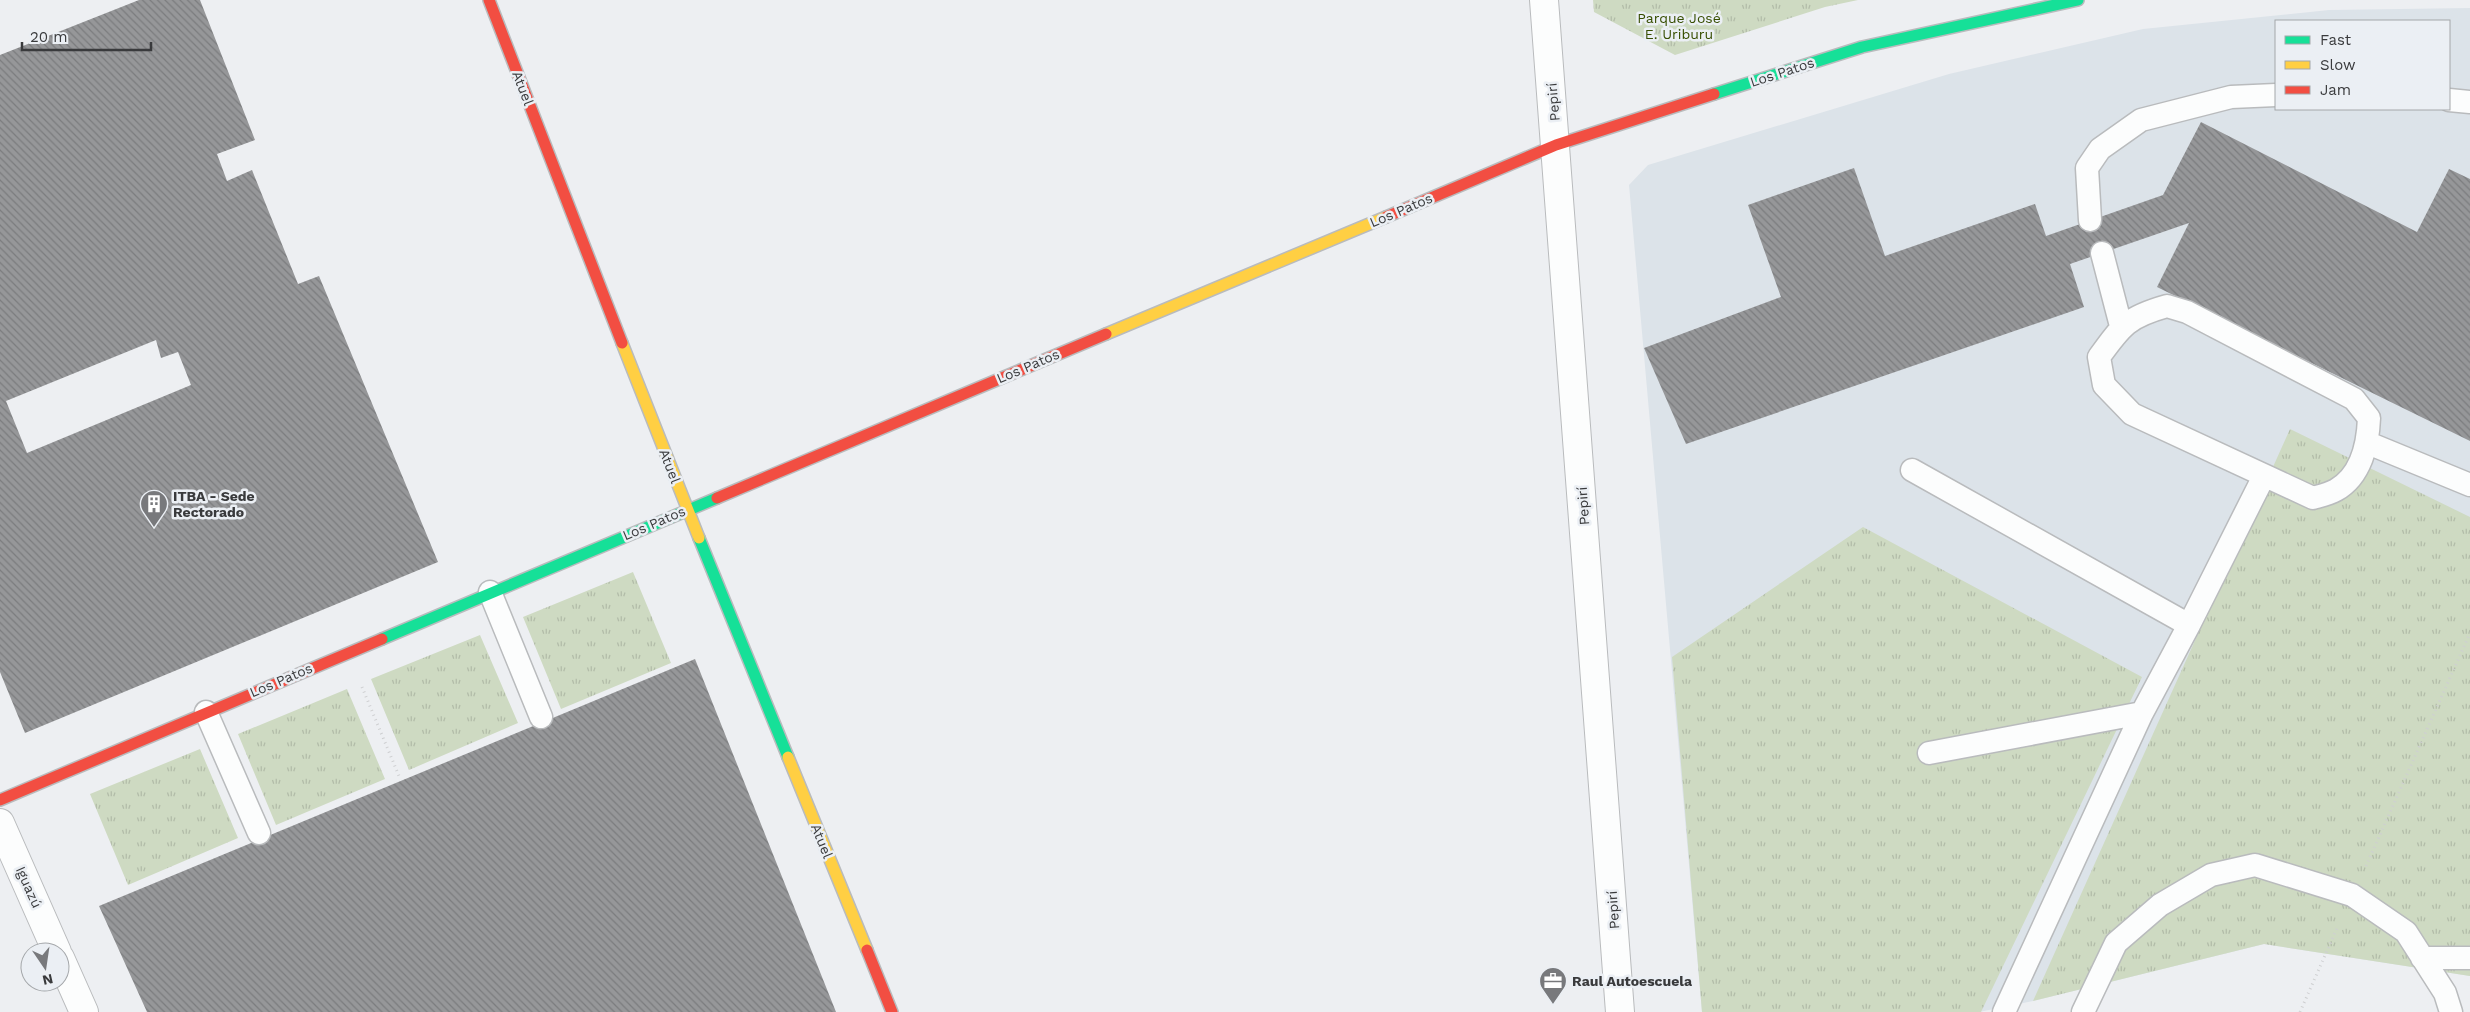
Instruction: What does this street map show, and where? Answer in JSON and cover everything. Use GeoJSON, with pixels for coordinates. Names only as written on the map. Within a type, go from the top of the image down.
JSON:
{"type":"FeatureCollection","features":[{"type":"Feature","properties":{"kind":"street","name":"Atuel"},"geometry":{"type":"LineString","coordinates":[[489,0],[687,509],[892,1012]]}},
{"type":"Feature","properties":{"kind":"street","name":"Pepirí"},"geometry":{"type":"LineString","coordinates":[[1544,0],[1620,1012]]}},
{"type":"Feature","properties":{"kind":"street","name":"Los Patos"},"geometry":{"type":"LineString","coordinates":[[0,800],[687,509],[1556,145],[1862,47],[2078,0]]}},
{"type":"Feature","properties":{"kind":"street","name":"Iguazú"},"geometry":{"type":"LineString","coordinates":[[0,823],[53,942]]}},
{"type":"Feature","properties":{"kind":"street"},"geometry":{"type":"LineString","coordinates":[[70,980],[84,1012]]}},
{"type":"Feature","properties":{"kind":"lane"},"geometry":{"type":"LineString","coordinates":[[2090,220],[2087,168],[2100,149],[2141,120],[2231,97],[2275,95]]}},
{"type":"Feature","properties":{"kind":"lane"},"geometry":{"type":"LineString","coordinates":[[2450,100],[2470,102]]}},
{"type":"Feature","properties":{"kind":"lane"},"geometry":{"type":"LineString","coordinates":[[2102,253],[2121,326]]}},
{"type":"Feature","properties":{"kind":"lane"},"geometry":{"type":"LineString","coordinates":[[2167,306],[2187,312],[2354,399],[2369,418],[2368,443],[2354,475],[2336,490],[2313,498],[2132,414],[2104,385],[2099,357],[2121,326],[2142,313],[2167,306]]}},
{"type":"Feature","properties":{"kind":"lane"},"geometry":{"type":"LineString","coordinates":[[2368,443],[2470,485]]}},
{"type":"Feature","properties":{"kind":"lane"},"geometry":{"type":"LineString","coordinates":[[1912,470],[2189,625]]}},
{"type":"Feature","properties":{"kind":"lane"},"geometry":{"type":"LineString","coordinates":[[2004,1012],[2142,713],[2189,625],[2264,476]]}},
{"type":"Feature","properties":{"kind":"lane"},"geometry":{"type":"LineString","coordinates":[[490,592],[540,717]]}},
{"type":"Feature","properties":{"kind":"lane"},"geometry":{"type":"LineString","coordinates":[[206,712],[259,833]]}},
{"type":"Feature","properties":{"kind":"lane"},"geometry":{"type":"LineString","coordinates":[[1929,753],[2142,713]]}},
{"type":"Feature","properties":{"kind":"lane"},"geometry":{"type":"LineString","coordinates":[[2083,1012],[2116,943],[2160,905],[2211,875],[2256,865],[2352,895],[2406,932],[2445,994],[2451,1012]]}},
{"type":"Feature","properties":{"kind":"lane"},"geometry":{"type":"LineString","coordinates":[[2422,958],[2470,958]]}},
{"type":"Feature","properties":{"kind":"path"},"geometry":{"type":"LineString","coordinates":[[2300,1012],[2470,633]]}},
{"type":"Feature","properties":{"kind":"path"},"geometry":{"type":"LineString","coordinates":[[348,652],[399,776]]}},
{"type":"Feature","properties":{"kind":"shaded area"},"geometry":{"type":"Polygon","coordinates":[[[2470,8],[2470,976],[2264,944],[2033,1001],[1979,1012],[1702,1012],[1629,185],[1648,165],[1949,74],[2143,29],[2329,10],[2470,8]]]}},
{"type":"Feature","properties":{"kind":"green space","name":"Parque José E. Uriburu"},"geometry":{"type":"Polygon","coordinates":[[[1593,0],[1858,0],[1825,7],[1675,55],[1594,12],[1593,0]]]}},
{"type":"Feature","properties":{"kind":"green space"},"geometry":{"type":"Polygon","coordinates":[[[2290,429],[2470,517],[2470,976],[2264,944],[2033,1001],[2290,429]]]}},
{"type":"Feature","properties":{"kind":"green space"},"geometry":{"type":"Polygon","coordinates":[[[1863,527],[2142,677],[1981,1012],[1702,1012],[1672,657],[1863,527]]]}},
{"type":"Feature","properties":{"kind":"green space"},"geometry":{"type":"Polygon","coordinates":[[[633,572],[671,663],[561,709],[523,617],[633,572]]]}},
{"type":"Feature","properties":{"kind":"green space"},"geometry":{"type":"Polygon","coordinates":[[[480,635],[518,723],[409,770],[371,679],[480,635]]]}},
{"type":"Feature","properties":{"kind":"green space"},"geometry":{"type":"Polygon","coordinates":[[[347,689],[385,779],[276,825],[238,734],[347,689]]]}},
{"type":"Feature","properties":{"kind":"green space"},"geometry":{"type":"Polygon","coordinates":[[[200,749],[238,838],[128,885],[90,794],[200,749]]]}},
{"type":"Feature","properties":{"kind":"building"},"geometry":{"type":"Polygon","coordinates":[[[139,0],[200,0],[255,140],[217,154],[227,181],[252,170],[298,284],[319,276],[438,562],[25,733],[0,672],[0,55],[139,0]],[[156,340],[6,401],[27,453],[191,385],[178,352],[161,358],[156,340]]]}},
{"type":"Feature","properties":{"kind":"building"},"geometry":{"type":"Polygon","coordinates":[[[2201,122],[2417,232],[2449,169],[2470,179],[2470,441],[2157,287],[2189,223],[2070,264],[2084,307],[1686,444],[1644,348],[1781,297],[1748,205],[1854,168],[1885,256],[2035,204],[2046,236],[2163,195],[2201,122]]]}},
{"type":"Feature","properties":{"kind":"building"},"geometry":{"type":"Polygon","coordinates":[[[695,659],[836,1012],[147,1012],[99,906],[695,659]]]}},
{"type":"Feature","properties":{"kind":"traffic: fast"},"geometry":{"type":"LineString","coordinates":[[1714,94],[1862,47],[2078,0]]}},
{"type":"Feature","properties":{"kind":"traffic: fast"},"geometry":{"type":"LineString","coordinates":[[382,639],[717,498]]}},
{"type":"Feature","properties":{"kind":"traffic: fast"},"geometry":{"type":"LineString","coordinates":[[699,538],[788,757]]}},
{"type":"Feature","properties":{"kind":"traffic: slow"},"geometry":{"type":"LineString","coordinates":[[1106,334],[1386,217]]}},
{"type":"Feature","properties":{"kind":"traffic: slow"},"geometry":{"type":"LineString","coordinates":[[622,343],[699,538]]}},
{"type":"Feature","properties":{"kind":"traffic: slow"},"geometry":{"type":"LineString","coordinates":[[788,757],[867,950]]}},
{"type":"Feature","properties":{"kind":"traffic: jam"},"geometry":{"type":"LineString","coordinates":[[489,0],[622,343]]}},
{"type":"Feature","properties":{"kind":"traffic: jam"},"geometry":{"type":"LineString","coordinates":[[1386,217],[1556,145],[1714,94]]}},
{"type":"Feature","properties":{"kind":"traffic: jam"},"geometry":{"type":"LineString","coordinates":[[717,498],[1106,334]]}},
{"type":"Feature","properties":{"kind":"traffic: jam"},"geometry":{"type":"LineString","coordinates":[[0,800],[382,639]]}},
{"type":"Feature","properties":{"kind":"traffic: jam"},"geometry":{"type":"LineString","coordinates":[[867,950],[892,1012]]}},
{"type":"Feature","properties":{"kind":"place","name":"ITBA - Sede Rectorado"},"geometry":{"type":"Point","coordinates":[154,528]}},
{"type":"Feature","properties":{"kind":"place","name":"Raul Autoescuela"},"geometry":{"type":"Point","coordinates":[1553,1005]}}]}
